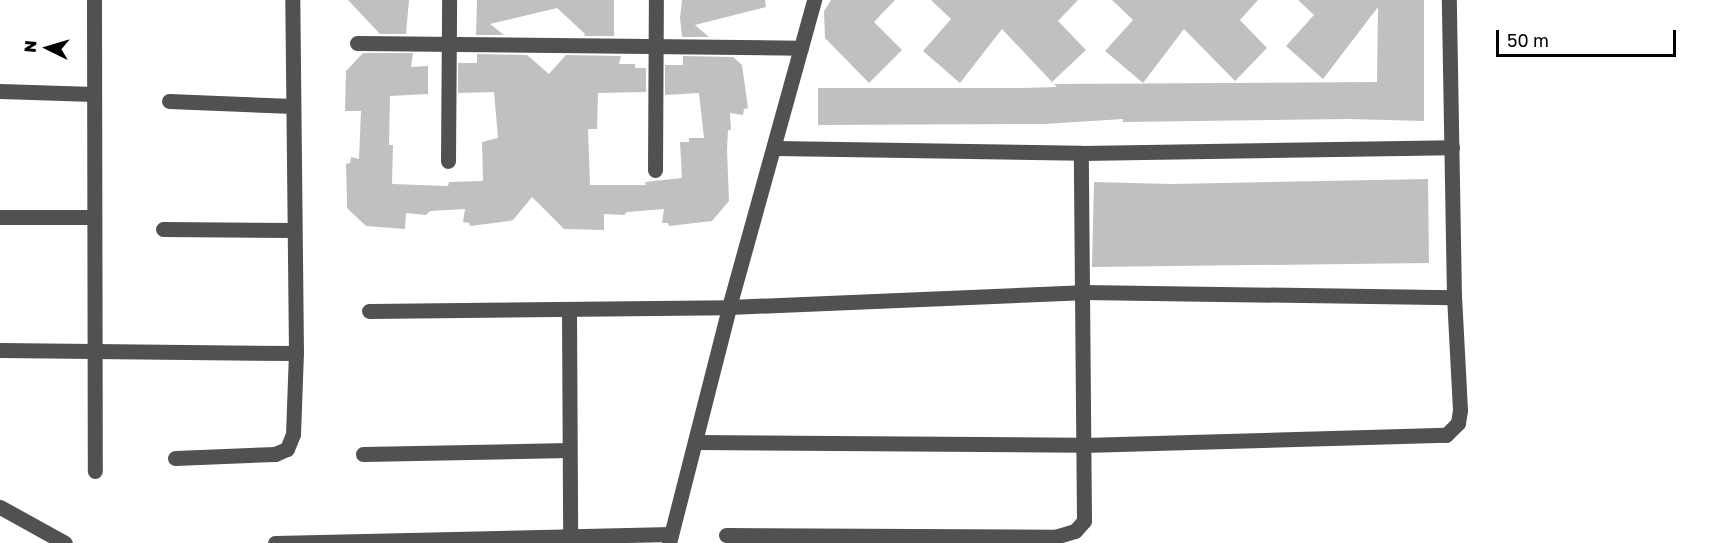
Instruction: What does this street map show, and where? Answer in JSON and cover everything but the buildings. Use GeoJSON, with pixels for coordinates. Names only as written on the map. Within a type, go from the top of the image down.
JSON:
{"type":"FeatureCollection","features":[{"type":"Feature","properties":{"kind":"street"},"geometry":{"type":"LineString","coordinates":[[94,0],[95,471]]}},
{"type":"Feature","properties":{"kind":"street"},"geometry":{"type":"LineString","coordinates":[[175,458],[275,454],[287,449],[292,434],[296,353],[292,0]]}},
{"type":"Feature","properties":{"kind":"street"},"geometry":{"type":"LineString","coordinates":[[448,161],[449,0]]}},
{"type":"Feature","properties":{"kind":"street"},"geometry":{"type":"LineString","coordinates":[[655,170],[656,0]]}},
{"type":"Feature","properties":{"kind":"street"},"geometry":{"type":"LineString","coordinates":[[275,543],[570,537],[670,539],[729,307],[775,148],[814,0]]}},
{"type":"Feature","properties":{"kind":"street"},"geometry":{"type":"LineString","coordinates":[[695,442],[1083,445],[1446,435],[1458,423],[1460,410],[1454,297],[1449,0]]}},
{"type":"Feature","properties":{"kind":"street"},"geometry":{"type":"LineString","coordinates":[[357,43],[801,48]]}},
{"type":"Feature","properties":{"kind":"street"},"geometry":{"type":"LineString","coordinates":[[0,91],[94,94]]}},
{"type":"Feature","properties":{"kind":"street"},"geometry":{"type":"LineString","coordinates":[[169,102],[293,106]]}},
{"type":"Feature","properties":{"kind":"street"},"geometry":{"type":"LineString","coordinates":[[775,148],[1081,153],[1452,147]]}},
{"type":"Feature","properties":{"kind":"street"},"geometry":{"type":"LineString","coordinates":[[726,534],[1055,537],[1075,531],[1083,521],[1081,153]]}},
{"type":"Feature","properties":{"kind":"street"},"geometry":{"type":"LineString","coordinates":[[0,216],[94,217]]}},
{"type":"Feature","properties":{"kind":"street"},"geometry":{"type":"LineString","coordinates":[[163,229],[294,230]]}},
{"type":"Feature","properties":{"kind":"street"},"geometry":{"type":"LineString","coordinates":[[369,312],[729,307],[1082,292],[1454,297]]}},
{"type":"Feature","properties":{"kind":"street"},"geometry":{"type":"LineString","coordinates":[[569,310],[570,537]]}},
{"type":"Feature","properties":{"kind":"street"},"geometry":{"type":"LineString","coordinates":[[0,350],[94,353],[296,353]]}},
{"type":"Feature","properties":{"kind":"street"},"geometry":{"type":"LineString","coordinates":[[363,454],[569,450]]}},
{"type":"Feature","properties":{"kind":"street"},"geometry":{"type":"LineString","coordinates":[[0,507],[65,543]]}}]}
